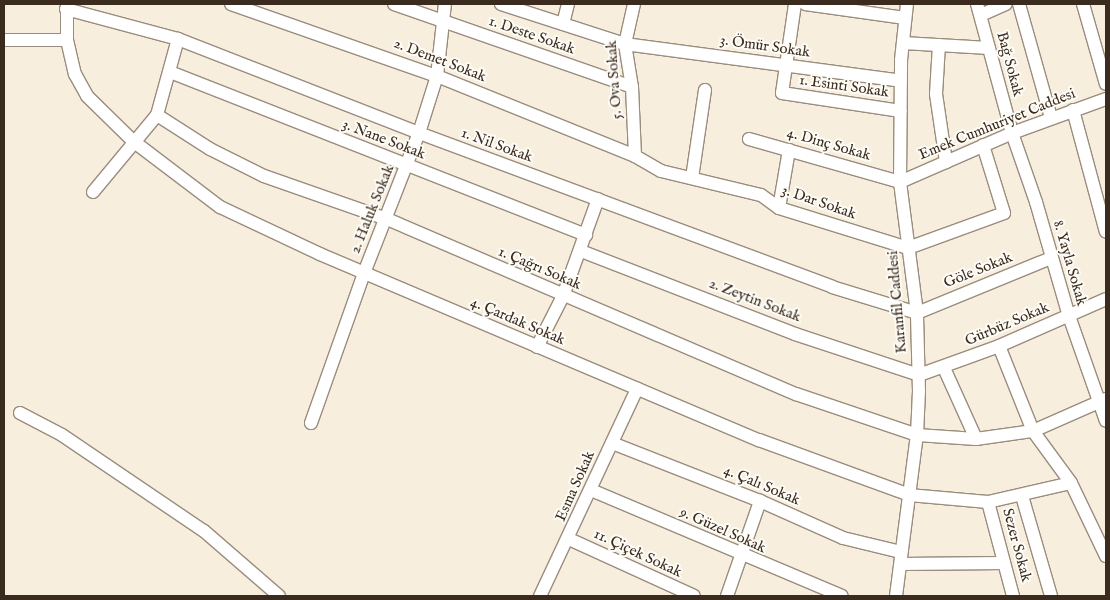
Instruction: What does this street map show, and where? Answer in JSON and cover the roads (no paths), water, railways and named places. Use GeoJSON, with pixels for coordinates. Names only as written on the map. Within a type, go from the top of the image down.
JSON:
{"type":"FeatureCollection","features":[{"type":"Feature","properties":{"kind":"street","name":"2. Demet Sokak"},"geometry":{"type":"LineString","coordinates":[[231,4],[255,7],[437,76],[635,156],[661,171],[692,178]]}},
{"type":"Feature","properties":{"kind":"street","name":"1. Deste Sokak"},"geometry":{"type":"LineString","coordinates":[[394,4],[632,87]]}},
{"type":"Feature","properties":{"kind":"street","name":"2. Haluk Sokak"},"geometry":{"type":"LineString","coordinates":[[311,423],[364,273],[408,166],[419,133],[437,76],[445,22],[445,4]]}},
{"type":"Feature","properties":{"kind":"street","name":"3. Ömür Sokak"},"geometry":{"type":"LineString","coordinates":[[502,4],[625,44],[901,81]]}},
{"type":"Feature","properties":{"kind":"street"},"geometry":{"type":"LineString","coordinates":[[563,24],[568,4]]}},
{"type":"Feature","properties":{"kind":"street","name":"5. Ova Sokak"},"geometry":{"type":"LineString","coordinates":[[634,4],[625,44],[632,87],[635,156]]}},
{"type":"Feature","properties":{"kind":"street"},"geometry":{"type":"LineString","coordinates":[[786,66],[794,4]]}},
{"type":"Feature","properties":{"kind":"street"},"geometry":{"type":"LineString","coordinates":[[805,4],[906,18]]}},
{"type":"Feature","properties":{"kind":"street","name":"Karanfil Caddesi"},"geometry":{"type":"LineString","coordinates":[[896,596],[917,435],[919,376],[917,313],[900,182],[901,81],[907,4]]}},
{"type":"Feature","properties":{"kind":"street"},"geometry":{"type":"LineString","coordinates":[[979,10],[1006,4]]}},
{"type":"Feature","properties":{"kind":"street"},"geometry":{"type":"LineString","coordinates":[[1019,4],[1051,118]]}},
{"type":"Feature","properties":{"kind":"street"},"geometry":{"type":"LineString","coordinates":[[1084,4],[1106,84]]}},
{"type":"Feature","properties":{"kind":"street","name":"1. Nil Sokak"},"geometry":{"type":"LineString","coordinates":[[66,7],[178,39],[419,133],[832,287],[917,313]]}},
{"type":"Feature","properties":{"kind":"street","name":"4. Çardak Sokak"},"geometry":{"type":"LineString","coordinates":[[66,7],[67,40],[74,74],[87,96],[132,141],[220,207],[364,273],[759,440],[910,495],[988,502],[1022,496],[1070,483]]}},
{"type":"Feature","properties":{"kind":"street","name":"Bağ Sokak"},"geometry":{"type":"LineString","coordinates":[[979,10],[1012,133]]}},
{"type":"Feature","properties":{"kind":"street"},"geometry":{"type":"LineString","coordinates":[[93,192],[132,141],[157,115],[178,39]]}},
{"type":"Feature","properties":{"kind":"street"},"geometry":{"type":"LineString","coordinates":[[4,40],[67,40]]}},
{"type":"Feature","properties":{"kind":"street"},"geometry":{"type":"LineString","coordinates":[[903,42],[989,48]]}},
{"type":"Feature","properties":{"kind":"street"},"geometry":{"type":"LineString","coordinates":[[939,45],[936,94],[946,162]]}},
{"type":"Feature","properties":{"kind":"street","name":"1. Esinti Sokak"},"geometry":{"type":"LineString","coordinates":[[786,66],[782,93],[901,111]]}},
{"type":"Feature","properties":{"kind":"street","name":"3. Nane Sokak"},"geometry":{"type":"LineString","coordinates":[[170,72],[586,235]]}},
{"type":"Feature","properties":{"kind":"street"},"geometry":{"type":"LineString","coordinates":[[692,178],[705,90]]}},
{"type":"Feature","properties":{"kind":"street","name":"Emek Cumhuriyet Caddesi"},"geometry":{"type":"LineString","coordinates":[[900,182],[1012,133],[1106,99]]}},
{"type":"Feature","properties":{"kind":"street"},"geometry":{"type":"LineString","coordinates":[[1073,110],[1106,232]]}},
{"type":"Feature","properties":{"kind":"street","name":"1. Çağrı Sokak"},"geometry":{"type":"LineString","coordinates":[[157,115],[210,149],[264,176],[387,219],[563,296],[796,394],[917,435],[976,440],[1034,431],[1103,400]]}},
{"type":"Feature","properties":{"kind":"street","name":"8. Yayla Sokak"},"geometry":{"type":"LineString","coordinates":[[1012,133],[1036,202],[1069,316],[1103,400],[1106,421]]}},
{"type":"Feature","properties":{"kind":"street","name":"4. Dinç Sokak"},"geometry":{"type":"LineString","coordinates":[[749,139],[900,182]]}},
{"type":"Feature","properties":{"kind":"street"},"geometry":{"type":"LineString","coordinates":[[908,248],[1004,213],[983,145]]}},
{"type":"Feature","properties":{"kind":"street"},"geometry":{"type":"LineString","coordinates":[[779,208],[789,150]]}},
{"type":"Feature","properties":{"kind":"street","name":"3. Dar Sokak"},"geometry":{"type":"LineString","coordinates":[[692,178],[761,195],[779,208],[908,248]]}},
{"type":"Feature","properties":{"kind":"street"},"geometry":{"type":"LineString","coordinates":[[538,347],[563,296],[598,199]]}},
{"type":"Feature","properties":{"kind":"street","name":"2. Zeytin Sokak"},"geometry":{"type":"LineString","coordinates":[[580,251],[795,334],[919,376]]}},
{"type":"Feature","properties":{"kind":"street","name":"Göle Sokak"},"geometry":{"type":"LineString","coordinates":[[917,313],[1051,258]]}},
{"type":"Feature","properties":{"kind":"street","name":"Gürbüz Sokak"},"geometry":{"type":"LineString","coordinates":[[919,376],[999,346],[1106,300]]}},
{"type":"Feature","properties":{"kind":"street"},"geometry":{"type":"LineString","coordinates":[[999,346],[1034,431],[1070,483],[1106,552]]}},
{"type":"Feature","properties":{"kind":"street"},"geometry":{"type":"LineString","coordinates":[[944,368],[976,440]]}},
{"type":"Feature","properties":{"kind":"street","name":"Esma Sokak"},"geometry":{"type":"LineString","coordinates":[[540,596],[569,539],[637,389]]}},
{"type":"Feature","properties":{"kind":"street"},"geometry":{"type":"LineString","coordinates":[[20,413],[62,435],[204,531],[279,596]]}},
{"type":"Feature","properties":{"kind":"street","name":"4. Çalı Sokak"},"geometry":{"type":"LineString","coordinates":[[612,443],[760,501],[842,538],[901,558],[1004,563]]}},
{"type":"Feature","properties":{"kind":"street","name":"9. Güzel Sokak"},"geometry":{"type":"LineString","coordinates":[[591,490],[741,555],[842,596]]}},
{"type":"Feature","properties":{"kind":"street"},"geometry":{"type":"LineString","coordinates":[[1022,496],[1051,596]]}},
{"type":"Feature","properties":{"kind":"street"},"geometry":{"type":"LineString","coordinates":[[726,596],[760,501]]}},
{"type":"Feature","properties":{"kind":"street","name":"Sezer Sokak"},"geometry":{"type":"LineString","coordinates":[[988,502],[1014,596]]}},
{"type":"Feature","properties":{"kind":"street","name":"11. Çiçek Sokak"},"geometry":{"type":"LineString","coordinates":[[569,539],[694,596]]}}]}
